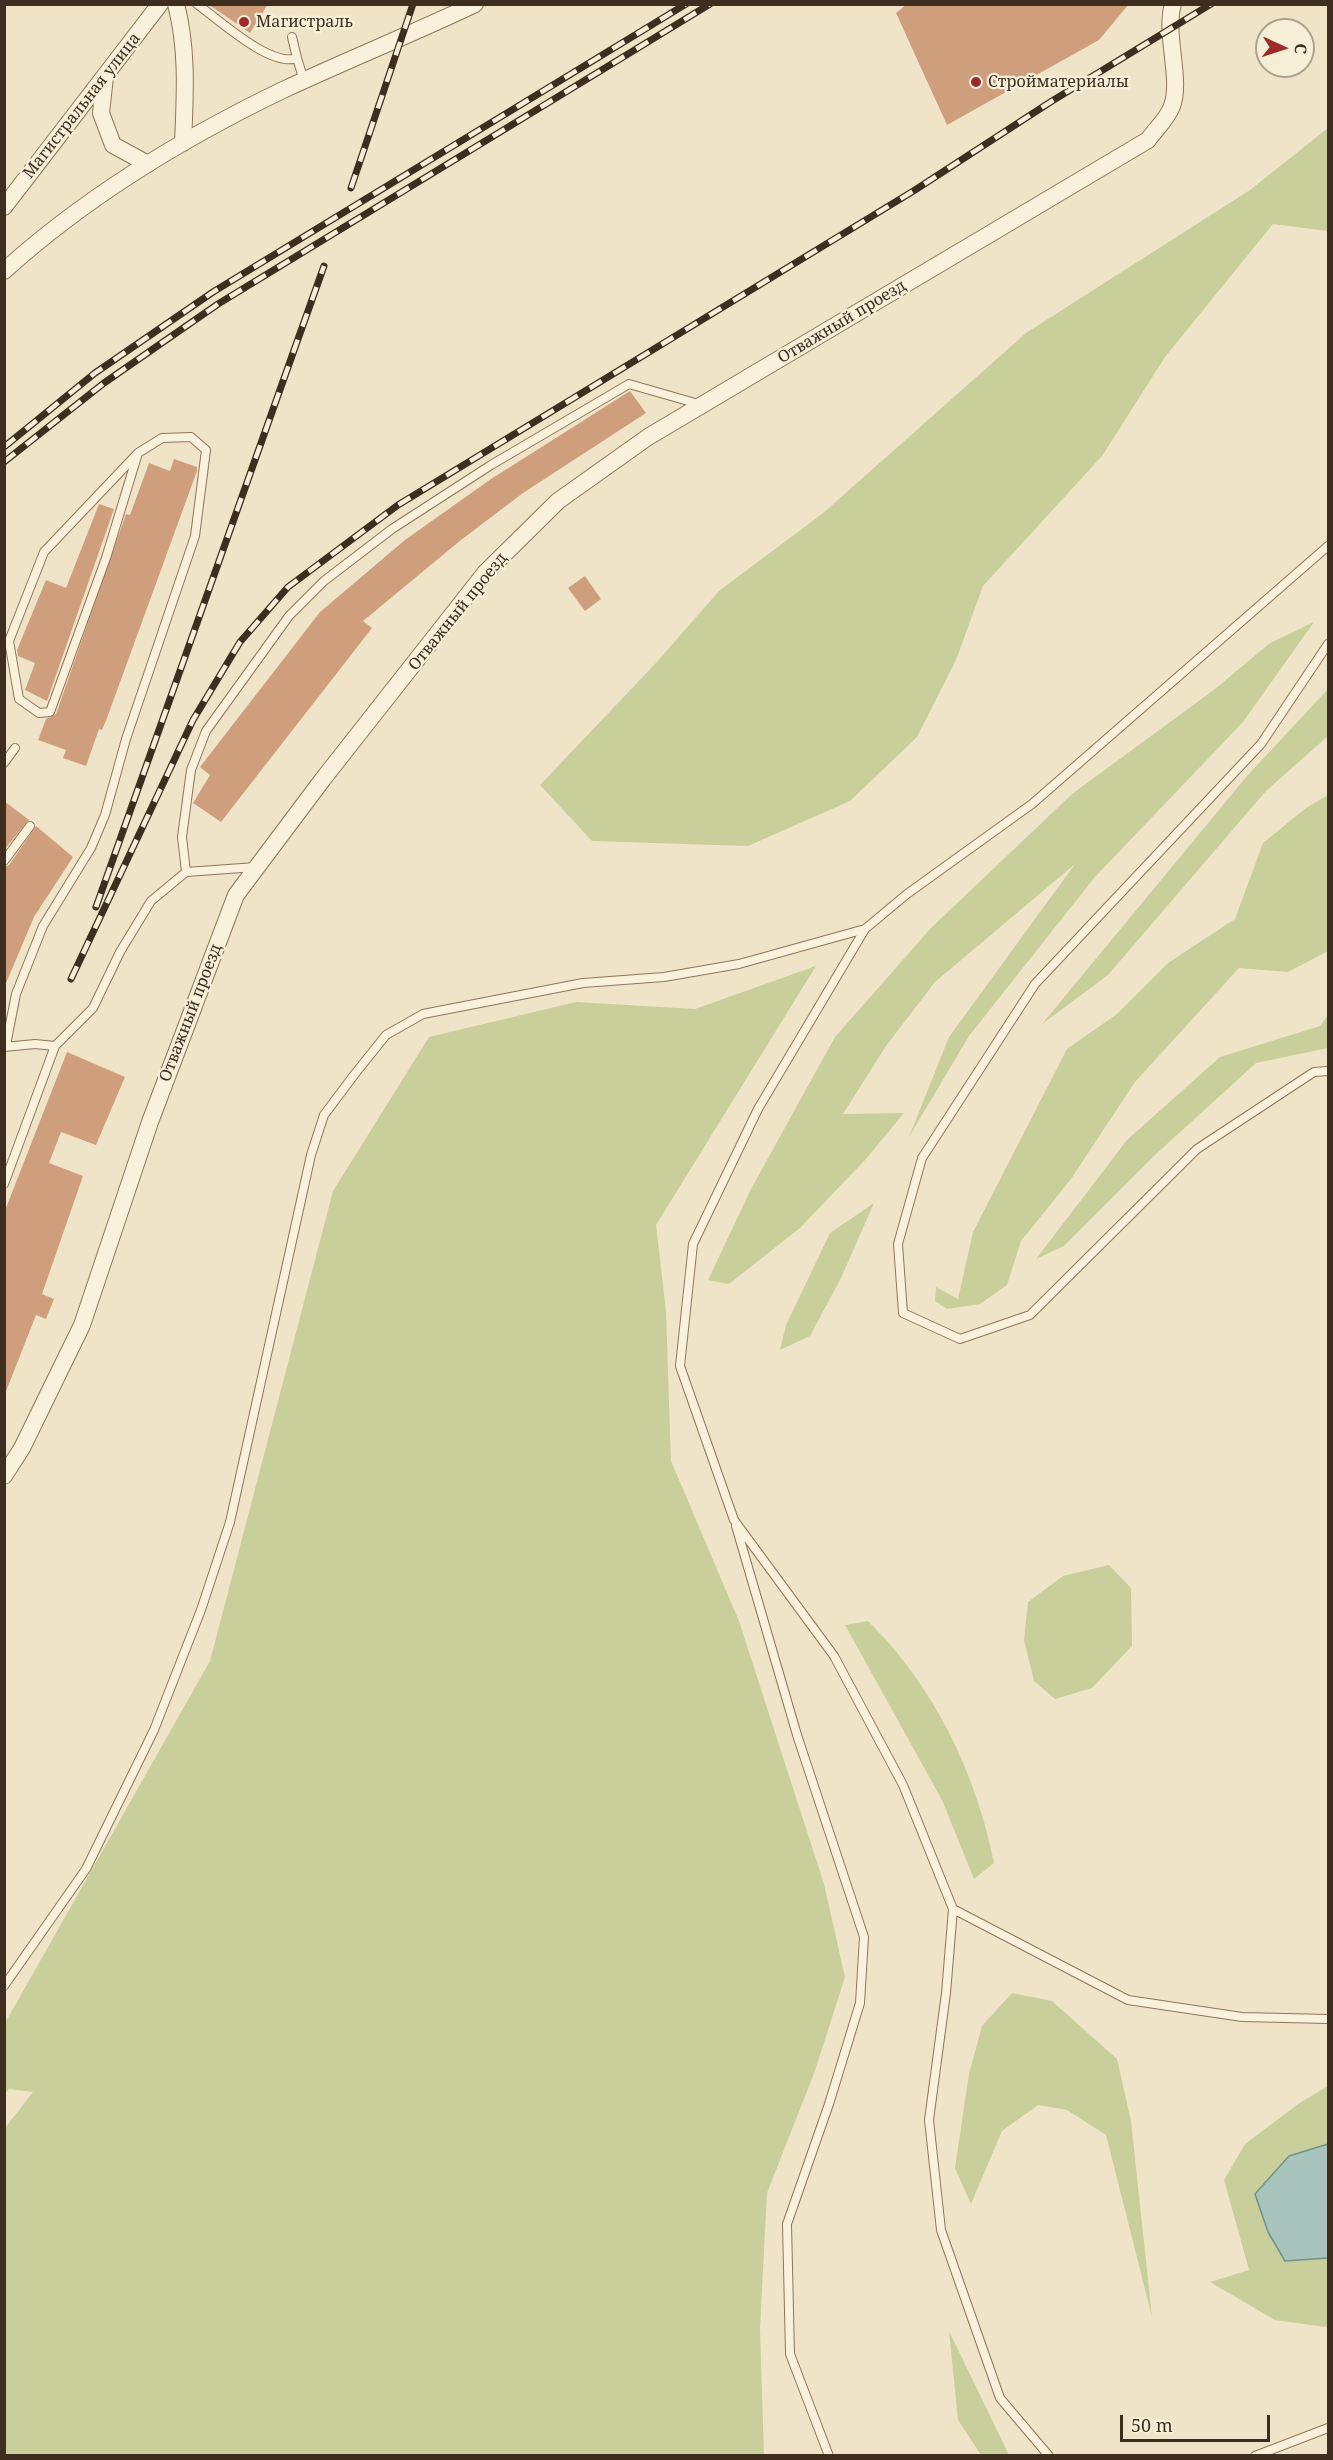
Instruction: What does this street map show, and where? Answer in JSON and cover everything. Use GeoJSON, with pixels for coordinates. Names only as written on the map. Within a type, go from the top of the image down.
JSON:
{"type":"FeatureCollection","features":[{"type":"Feature","properties":{"kind":"street","name":"Магистральная улица"},"geometry":{"type":"LineString","coordinates":[[4,207],[160,4]]}},
{"type":"Feature","properties":{"kind":"street"},"geometry":{"type":"LineString","coordinates":[[176,4],[181,24],[186,81],[183,143]]}},
{"type":"Feature","properties":{"kind":"street"},"geometry":{"type":"LineString","coordinates":[[4,271],[34,244],[110,187],[183,143],[448,10],[475,4]]}},
{"type":"Feature","properties":{"kind":"street","name":"Отважный проезд"},"geometry":{"type":"LineString","coordinates":[[4,1476],[22,1448],[82,1325],[150,1122],[236,895],[485,573],[558,501],[648,437],[1148,140],[1172,106],[1174,73],[1170,15],[1173,4]]}},
{"type":"Feature","properties":{"kind":"street"},"geometry":{"type":"LineString","coordinates":[[105,76],[101,113],[113,145],[148,164]]}},
{"type":"Feature","properties":{"kind":"lane"},"geometry":{"type":"LineString","coordinates":[[197,4],[272,57],[290,61],[297,58]]}},
{"type":"Feature","properties":{"kind":"lane"},"geometry":{"type":"LineString","coordinates":[[292,37],[304,81]]}},
{"type":"Feature","properties":{"kind":"lane"},"geometry":{"type":"LineString","coordinates":[[186,872],[182,837],[191,770],[206,731],[289,616],[324,581],[392,529],[491,465],[629,384],[702,405]]}},
{"type":"Feature","properties":{"kind":"lane"},"geometry":{"type":"LineString","coordinates":[[56,1046],[5,1046],[16,994],[43,926],[92,848],[105,815],[126,740],[195,536],[206,450],[191,437],[162,438],[138,453],[44,552],[9,641],[19,699],[39,712],[50,712],[106,558],[138,453]]}},
{"type":"Feature","properties":{"kind":"lane"},"geometry":{"type":"LineString","coordinates":[[829,2456],[790,2354],[787,2224],[829,2104],[860,2003],[864,1937],[797,1735],[734,1520],[680,1365],[693,1244],[758,1109],[865,929],[907,894],[1032,804],[1329,546]]}},
{"type":"Feature","properties":{"kind":"lane"},"geometry":{"type":"LineString","coordinates":[[1329,644],[1261,744],[1035,984],[922,1158],[898,1244],[903,1313],[960,1339],[1030,1315],[1197,1149],[1314,1072],[1329,1071]]}},
{"type":"Feature","properties":{"kind":"lane"},"geometry":{"type":"LineString","coordinates":[[4,763],[15,748]]}},
{"type":"Feature","properties":{"kind":"lane"},"geometry":{"type":"LineString","coordinates":[[4,861],[30,826]]}},
{"type":"Feature","properties":{"kind":"lane"},"geometry":{"type":"LineString","coordinates":[[4,1184],[56,1046],[93,1008],[120,952],[151,901],[186,872],[257,867]]}},
{"type":"Feature","properties":{"kind":"lane"},"geometry":{"type":"LineString","coordinates":[[4,1986],[86,1869],[158,1719],[201,1610],[230,1522],[312,1155],[324,1115],[379,1043],[386,1035],[423,1014],[583,983],[664,977],[739,964],[865,929]]}},
{"type":"Feature","properties":{"kind":"lane"},"geometry":{"type":"LineString","coordinates":[[734,1520],[834,1656],[903,1785],[953,1909],[946,1993],[929,2120],[942,2230],[1000,2398],[1049,2456]]}},
{"type":"Feature","properties":{"kind":"lane"},"geometry":{"type":"LineString","coordinates":[[953,1909],[1128,2000],[1242,2017],[1329,2019]]}},
{"type":"Feature","properties":{"kind":"lane"},"geometry":{"type":"LineString","coordinates":[[1256,2456],[1329,2428]]}},
{"type":"Feature","properties":{"kind":"green space"},"geometry":{"type":"Polygon","coordinates":[[[1328,128],[1328,231],[1273,224],[1165,357],[1102,456],[983,586],[956,660],[917,737],[850,801],[748,846],[592,841],[540,785],[655,664],[719,591],[822,514],[1026,333],[1250,190],[1328,128]]]}},
{"type":"Feature","properties":{"kind":"green space"},"geometry":{"type":"Polygon","coordinates":[[[1314,622],[1243,722],[1094,878],[969,1036],[909,1137],[949,1037],[1075,864],[935,982],[886,1046],[843,1114],[904,1113],[865,1160],[800,1228],[729,1284],[708,1280],[751,1189],[835,1037],[931,928],[1072,794],[1215,689],[1270,643],[1314,622]]]}},
{"type":"Feature","properties":{"kind":"green space"},"geometry":{"type":"Polygon","coordinates":[[[1328,689],[1328,736],[1266,791],[1108,975],[1042,1024],[1247,776],[1328,689]]]}},
{"type":"Feature","properties":{"kind":"green space"},"geometry":{"type":"Polygon","coordinates":[[[1328,795],[1328,951],[1288,972],[1239,968],[1135,1082],[1071,1179],[1021,1241],[1007,1285],[980,1304],[947,1309],[935,1301],[936,1287],[958,1299],[973,1232],[1067,1049],[1117,1014],[1168,963],[1235,919],[1263,843],[1306,808],[1328,795]]]}},
{"type":"Feature","properties":{"kind":"green space"},"geometry":{"type":"Polygon","coordinates":[[[816,966],[656,1225],[666,1311],[671,1461],[739,1621],[824,1884],[845,1977],[815,2071],[767,2193],[760,2329],[764,2455],[5,2455],[5,2128],[33,2092],[9,2089],[5,2094],[5,2023],[210,1661],[333,1191],[429,1037],[576,1002],[695,1009],[816,966]]]}},
{"type":"Feature","properties":{"kind":"green space"},"geometry":{"type":"Polygon","coordinates":[[[1328,1015],[1328,1048],[1256,1063],[1155,1155],[1064,1246],[1036,1259],[1127,1140],[1220,1057],[1320,1026],[1328,1015]]]}},
{"type":"Feature","properties":{"kind":"green space"},"geometry":{"type":"Polygon","coordinates":[[[874,1203],[841,1278],[810,1336],[780,1350],[786,1325],[830,1233],[874,1203]]]}},
{"type":"Feature","properties":{"kind":"green space"},"geometry":{"type":"Polygon","coordinates":[[[1109,1565],[1131,1588],[1132,1646],[1092,1688],[1055,1699],[1034,1681],[1024,1640],[1028,1602],[1063,1576],[1109,1565]]]}},
{"type":"Feature","properties":{"kind":"green space"},"geometry":{"type":"Polygon","coordinates":[[[868,1621],[892,1646],[932,1702],[964,1764],[986,1829],[994,1863],[974,1879],[942,1800],[845,1625],[868,1621]]]}},
{"type":"Feature","properties":{"kind":"green space"},"geometry":{"type":"Polygon","coordinates":[[[1012,1993],[1052,2001],[1117,2059],[1131,2121],[1152,2317],[1106,2135],[1067,2110],[1038,2105],[1002,2131],[971,2204],[955,2168],[969,2074],[982,2026],[1012,1993]]]}},
{"type":"Feature","properties":{"kind":"green space"},"geometry":{"type":"Polygon","coordinates":[[[1328,2086],[1328,2144],[1289,2156],[1285,2261],[1328,2258],[1328,2326],[1325,2327],[1275,2320],[1210,2282],[1249,2270],[1224,2180],[1245,2144],[1298,2104],[1328,2086]]]}},
{"type":"Feature","properties":{"kind":"green space"},"geometry":{"type":"Polygon","coordinates":[[[949,2331],[1009,2455],[981,2455],[958,2420],[949,2331]]]}},
{"type":"Feature","properties":{"kind":"water"},"geometry":{"type":"Polygon","coordinates":[[[1328,2144],[1328,2258],[1285,2261],[1268,2232],[1255,2194],[1289,2156],[1328,2144]]]}},
{"type":"Feature","properties":{"kind":"building","name":"Магистраль"},"geometry":{"type":"Polygon","coordinates":[[[208,4],[268,4],[250,33],[208,4]]]}},
{"type":"Feature","properties":{"kind":"building","name":"Стройматериалы"},"geometry":{"type":"Polygon","coordinates":[[[907,4],[1129,4],[1099,40],[947,125],[896,13],[907,4]]]}},
{"type":"Feature","properties":{"kind":"building"},"geometry":{"type":"Polygon","coordinates":[[[630,391],[646,413],[523,493],[461,540],[363,621],[372,628],[221,822],[193,803],[210,775],[200,767],[320,612],[405,540],[491,479],[630,391]]]}},
{"type":"Feature","properties":{"kind":"building"},"geometry":{"type":"Polygon","coordinates":[[[174,459],[197,467],[197,471],[107,718],[102,730],[99,729],[86,766],[63,758],[66,750],[38,740],[46,719],[56,714],[126,514],[130,515],[149,463],[170,471],[174,459]]]}},
{"type":"Feature","properties":{"kind":"building"},"geometry":{"type":"Polygon","coordinates":[[[99,504],[114,509],[47,701],[25,690],[35,663],[18,656],[17,650],[46,580],[66,588],[99,504]]]}},
{"type":"Feature","properties":{"kind":"building"},"geometry":{"type":"Polygon","coordinates":[[[585,576],[601,599],[585,611],[568,588],[585,576]]]}},
{"type":"Feature","properties":{"kind":"building"},"geometry":{"type":"Polygon","coordinates":[[[4,801],[29,820],[4,850],[4,801]]]}},
{"type":"Feature","properties":{"kind":"building"},"geometry":{"type":"Polygon","coordinates":[[[36,826],[73,857],[34,917],[4,988],[4,867],[9,865],[36,826]]]}},
{"type":"Feature","properties":{"kind":"building"},"geometry":{"type":"Polygon","coordinates":[[[67,1052],[125,1077],[96,1145],[61,1132],[49,1163],[83,1176],[42,1294],[54,1299],[46,1319],[36,1315],[5,1394],[4,1213],[67,1052]]]}},
{"type":"Feature","properties":{"kind":"railway"},"geometry":{"type":"LineString","coordinates":[[351,188],[413,4]]}},
{"type":"Feature","properties":{"kind":"railway"},"geometry":{"type":"LineString","coordinates":[[4,447],[95,373],[213,292],[686,4]]}},
{"type":"Feature","properties":{"kind":"railway"},"geometry":{"type":"LineString","coordinates":[[4,462],[104,383],[218,304],[710,4]]}},
{"type":"Feature","properties":{"kind":"railway"},"geometry":{"type":"LineString","coordinates":[[71,979],[193,720],[240,642],[288,587],[398,505],[915,190],[1052,101],[1211,4]]}},
{"type":"Feature","properties":{"kind":"railway"},"geometry":{"type":"LineString","coordinates":[[96,907],[324,266]]}},
{"type":"Feature","properties":{"kind":"place","name":"Магистраль"},"geometry":{"type":"Point","coordinates":[244,22]}},
{"type":"Feature","properties":{"kind":"place","name":"Стройматериалы"},"geometry":{"type":"Point","coordinates":[976,82]}}]}
